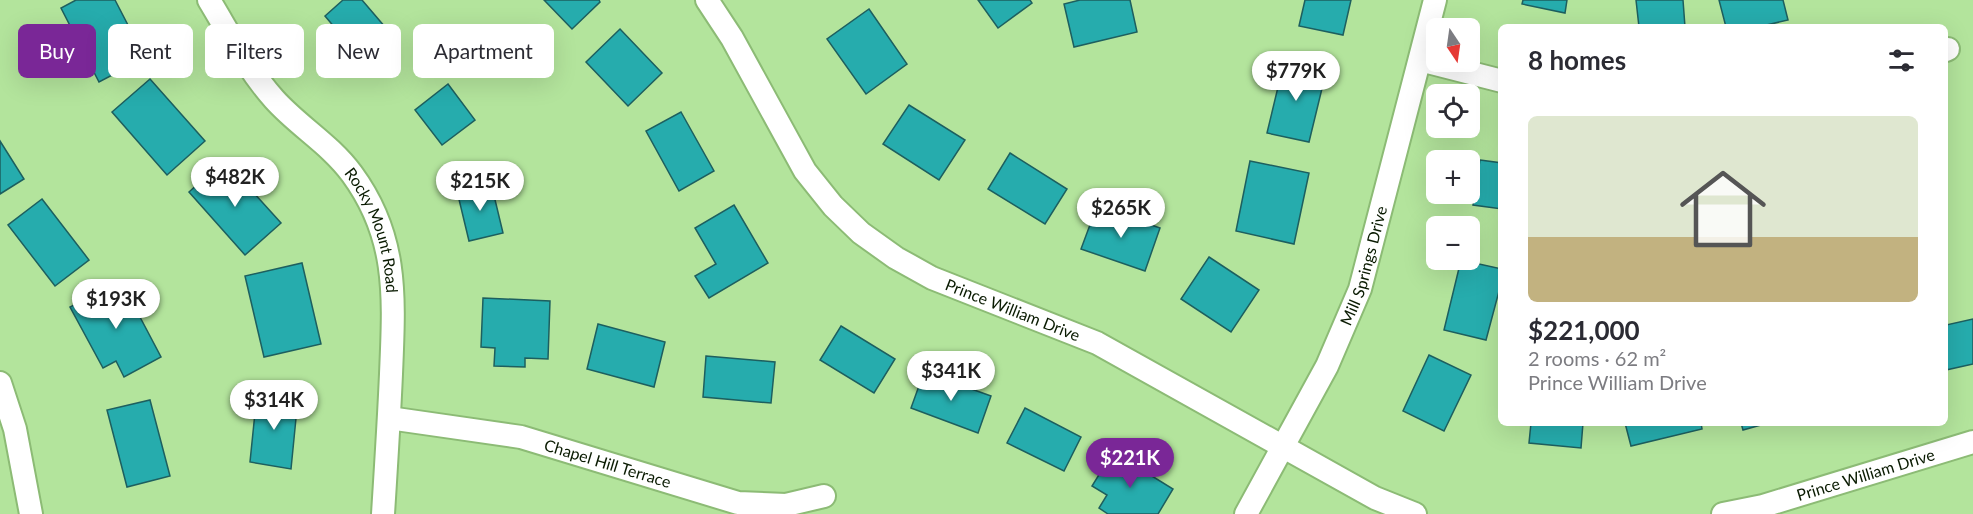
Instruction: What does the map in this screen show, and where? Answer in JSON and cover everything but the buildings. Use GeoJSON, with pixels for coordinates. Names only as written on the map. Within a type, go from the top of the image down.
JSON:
{"type":"FeatureCollection","features":[{"type":"Feature","properties":{"kind":"street","name":"Rocky Mount Road"},"geometry":{"type":"LineString","coordinates":[[209,0],[261,84],[276,101],[330,148],[359,185],[376,216],[388,254],[394,292],[383,514]]}},
{"type":"Feature","properties":{"kind":"street","name":"Prince William Drive"},"geometry":{"type":"LineString","coordinates":[[707,0],[732,38],[805,171],[833,206],[861,233],[896,258],[932,278],[1098,343],[1375,498],[1415,514]]}},
{"type":"Feature","properties":{"kind":"street","name":"Mill Springs Drive"},"geometry":{"type":"LineString","coordinates":[[1246,514],[1327,366],[1360,289],[1435,0]]}},
{"type":"Feature","properties":{"kind":"street"},"geometry":{"type":"LineString","coordinates":[[1420,60],[1498,80]]}},
{"type":"Feature","properties":{"kind":"street"},"geometry":{"type":"LineString","coordinates":[[0,383],[15,429],[31,514]]}},
{"type":"Feature","properties":{"kind":"street","name":"Chapel Hill Terrace"},"geometry":{"type":"LineString","coordinates":[[389,418],[521,437],[738,503],[786,506],[824,496]]}},
{"type":"Feature","properties":{"kind":"street","name":"Prince William Drive"},"geometry":{"type":"LineString","coordinates":[[1722,514],[1764,506],[1973,442]]}}]}
